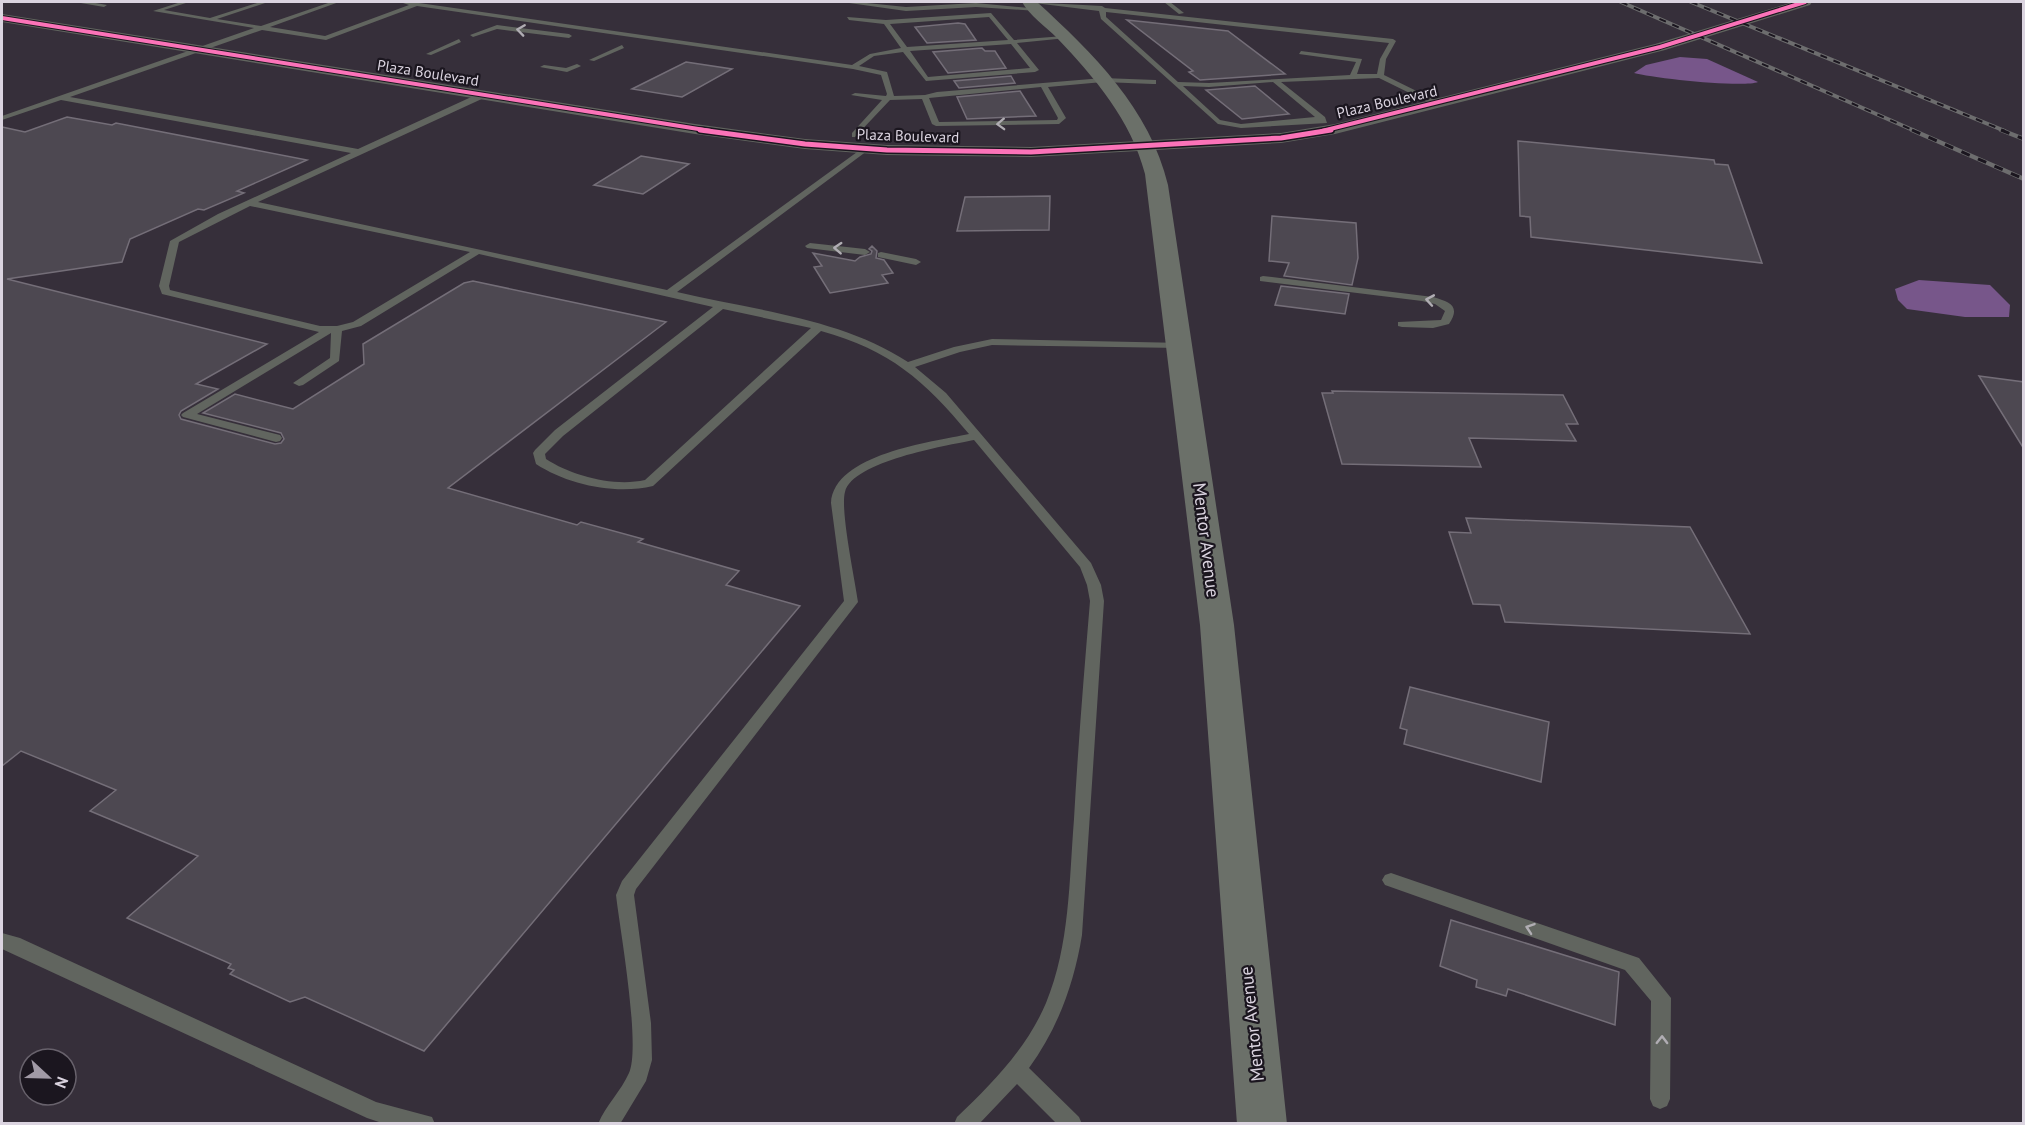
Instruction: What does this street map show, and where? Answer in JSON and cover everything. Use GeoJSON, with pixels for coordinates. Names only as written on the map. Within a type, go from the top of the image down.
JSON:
{"type":"FeatureCollection","features":[{"type":"Feature","properties":{"kind":"main road","name":"Mentor Avenue"},"geometry":{"type":"LineString","coordinates":[[1032,4],[1109,87],[1146,144],[1159,191],[1217,625],[1252,1034],[1262,1124]]}},
{"type":"Feature","properties":{"kind":"street","name":"Plaza Boulevard"},"geometry":{"type":"LineString","coordinates":[[2,18],[740,137],[1031,152],[1281,138],[1324,121],[1439,104],[1660,47],[1805,2]]}},
{"type":"Feature","properties":{"kind":"street","name":"Plaza Boulevard"},"geometry":{"type":"LineString","coordinates":[[2,6],[860,142]]}},
{"type":"Feature","properties":{"kind":"lane"},"geometry":{"type":"LineString","coordinates":[[78,2],[104,5]]}},
{"type":"Feature","properties":{"kind":"lane"},"geometry":{"type":"LineString","coordinates":[[186,2],[156,11],[326,38],[416,3]]}},
{"type":"Feature","properties":{"kind":"lane"},"geometry":{"type":"LineString","coordinates":[[209,20],[265,2]]}},
{"type":"Feature","properties":{"kind":"lane"},"geometry":{"type":"LineString","coordinates":[[2,118],[336,2]]}},
{"type":"Feature","properties":{"kind":"lane"},"geometry":{"type":"LineString","coordinates":[[403,2],[853,67],[884,74],[891,94],[860,142],[669,292]]}},
{"type":"Feature","properties":{"kind":"lane"},"geometry":{"type":"LineString","coordinates":[[845,2],[906,9],[1032,4],[1102,8],[1393,41],[1383,59],[1380,76]]}},
{"type":"Feature","properties":{"kind":"lane"},"geometry":{"type":"LineString","coordinates":[[976,5],[992,2]]}},
{"type":"Feature","properties":{"kind":"lane"},"geometry":{"type":"LineString","coordinates":[[1167,2],[1181,13],[1168,15]]}},
{"type":"Feature","properties":{"kind":"lane"},"geometry":{"type":"LineString","coordinates":[[1102,8],[1103,18],[1218,122],[1227,126],[1241,126],[1324,121]]}},
{"type":"Feature","properties":{"kind":"lane"},"geometry":{"type":"LineString","coordinates":[[849,18],[927,23],[990,21],[1011,38],[1035,70],[926,79],[886,22]]}},
{"type":"Feature","properties":{"kind":"lane"},"geometry":{"type":"LineString","coordinates":[[473,35],[498,27],[569,36]]}},
{"type":"Feature","properties":{"kind":"lane"},"geometry":{"type":"LineString","coordinates":[[853,67],[872,55],[905,48],[1011,38],[1064,38]]}},
{"type":"Feature","properties":{"kind":"lane"},"geometry":{"type":"LineString","coordinates":[[429,54],[459,41]]}},
{"type":"Feature","properties":{"kind":"lane"},"geometry":{"type":"LineString","coordinates":[[592,60],[622,46]]}},
{"type":"Feature","properties":{"kind":"lane"},"geometry":{"type":"LineString","coordinates":[[1301,53],[1360,60],[1352,77]]}},
{"type":"Feature","properties":{"kind":"lane"},"geometry":{"type":"LineString","coordinates":[[544,67],[567,70],[578,66]]}},
{"type":"Feature","properties":{"kind":"lane"},"geometry":{"type":"LineString","coordinates":[[1174,84],[1209,86],[1275,80],[1380,76],[1439,104]]}},
{"type":"Feature","properties":{"kind":"lane"},"geometry":{"type":"LineString","coordinates":[[1275,80],[1324,121]]}},
{"type":"Feature","properties":{"kind":"lane"},"geometry":{"type":"LineString","coordinates":[[855,95],[887,98],[925,97],[1056,84],[1109,87],[1153,82],[1109,87],[1056,84]]}},
{"type":"Feature","properties":{"kind":"lane"},"geometry":{"type":"LineString","coordinates":[[925,97],[936,124],[1059,122],[1062,118],[1043,85]]}},
{"type":"Feature","properties":{"kind":"lane"},"geometry":{"type":"LineString","coordinates":[[333,329],[309,328],[186,298],[164,289],[172,245],[184,234],[248,203],[483,95]]}},
{"type":"Feature","properties":{"kind":"lane"},"geometry":{"type":"LineString","coordinates":[[61,98],[359,152]]}},
{"type":"Feature","properties":{"kind":"lane"},"geometry":{"type":"LineString","coordinates":[[1282,118],[1324,121]]}},
{"type":"Feature","properties":{"kind":"lane"},"geometry":{"type":"LineString","coordinates":[[1218,122],[1234,123],[1267,119]]}},
{"type":"Feature","properties":{"kind":"lane"},"geometry":{"type":"LineString","coordinates":[[248,203],[669,292],[820,326],[864,341],[909,365],[942,395],[1082,561],[1096,592],[1078,878],[1071,944],[1063,983],[1040,1037],[1017,1070],[999,1092],[964,1124]]}},
{"type":"Feature","properties":{"kind":"lane"},"geometry":{"type":"LineString","coordinates":[[810,246],[865,252]]}},
{"type":"Feature","properties":{"kind":"lane"},"geometry":{"type":"LineString","coordinates":[[276,438],[187,414],[333,329],[361,321],[478,251]]}},
{"type":"Feature","properties":{"kind":"lane"},"geometry":{"type":"LineString","coordinates":[[881,255],[916,261]]}},
{"type":"Feature","properties":{"kind":"lane"},"geometry":{"type":"LineString","coordinates":[[1263,279],[1422,298],[1442,302],[1448,308],[1449,316],[1445,322],[1433,325],[1402,324]]}},
{"type":"Feature","properties":{"kind":"lane"},"geometry":{"type":"LineString","coordinates":[[721,305],[559,433],[539,453],[540,461],[560,472],[618,486],[638,486],[649,483],[820,326]]}},
{"type":"Feature","properties":{"kind":"lane"},"geometry":{"type":"LineString","coordinates":[[299,382],[335,359],[333,329]]}},
{"type":"Feature","properties":{"kind":"lane"},"geometry":{"type":"LineString","coordinates":[[909,365],[958,349],[992,342],[1180,345]]}},
{"type":"Feature","properties":{"kind":"lane"},"geometry":{"type":"LineString","coordinates":[[608,1124],[639,1074],[642,1060],[641,1023],[625,896],[628,886],[850,602],[837,503],[839,489],[848,477],[874,463],[977,436]]}},
{"type":"Feature","properties":{"kind":"lane"},"geometry":{"type":"LineString","coordinates":[[1390,880],[1632,964],[1661,998],[1660,1099]]}},
{"type":"Feature","properties":{"kind":"lane"},"geometry":{"type":"LineString","coordinates":[[2,941],[14,944],[374,1111],[425,1124]]}},
{"type":"Feature","properties":{"kind":"lane"},"geometry":{"type":"LineString","coordinates":[[1017,1070],[1072,1124]]}},
{"type":"Feature","properties":{"kind":"shaded area"},"geometry":{"type":"Polygon","coordinates":[[[1680,57],[1707,59],[1758,82],[1717,83],[1677,80],[1634,73],[1646,65],[1680,57]]]}},
{"type":"Feature","properties":{"kind":"shaded area"},"geometry":{"type":"Polygon","coordinates":[[[1919,280],[1990,285],[2010,305],[2009,317],[1965,317],[1907,309],[1898,300],[1895,289],[1919,280]]]}},
{"type":"Feature","properties":{"kind":"building"},"geometry":{"type":"Polygon","coordinates":[[[1127,20],[1228,31],[1285,74],[1200,80],[1189,72],[1193,71],[1127,20]]]}},
{"type":"Feature","properties":{"kind":"building"},"geometry":{"type":"Polygon","coordinates":[[[965,24],[976,40],[927,43],[915,27],[965,24]]]}},
{"type":"Feature","properties":{"kind":"building"},"geometry":{"type":"Polygon","coordinates":[[[982,48],[985,51],[995,51],[1006,68],[948,73],[933,52],[982,48]]]}},
{"type":"Feature","properties":{"kind":"building"},"geometry":{"type":"Polygon","coordinates":[[[686,62],[732,69],[682,97],[632,89],[686,62]]]}},
{"type":"Feature","properties":{"kind":"building"},"geometry":{"type":"Polygon","coordinates":[[[1011,76],[1015,83],[959,88],[954,81],[1011,76]]]}},
{"type":"Feature","properties":{"kind":"building"},"geometry":{"type":"Polygon","coordinates":[[[1255,86],[1289,114],[1242,119],[1206,90],[1255,86]]]}},
{"type":"Feature","properties":{"kind":"building"},"geometry":{"type":"Polygon","coordinates":[[[1020,91],[1036,116],[967,119],[957,97],[1020,91]]]}},
{"type":"Feature","properties":{"kind":"building"},"geometry":{"type":"Polygon","coordinates":[[[67,117],[112,125],[116,123],[307,160],[237,191],[244,193],[204,210],[198,209],[130,239],[122,262],[7,279],[267,344],[196,384],[218,389],[181,411],[179,415],[181,419],[275,444],[281,443],[284,439],[281,433],[203,413],[235,394],[293,409],[364,364],[363,344],[464,283],[473,281],[666,322],[448,488],[577,525],[581,522],[643,539],[638,542],[739,571],[726,585],[800,606],[424,1051],[305,997],[290,1002],[230,974],[234,970],[228,968],[231,964],[127,918],[198,856],[90,811],[116,790],[21,751],[2,766],[2,127],[25,132],[67,117]]]}},
{"type":"Feature","properties":{"kind":"building"},"geometry":{"type":"Polygon","coordinates":[[[1518,141],[1714,160],[1715,164],[1728,165],[1762,263],[1531,237],[1530,217],[1520,216],[1518,141]]]}},
{"type":"Feature","properties":{"kind":"building"},"geometry":{"type":"Polygon","coordinates":[[[641,156],[689,164],[643,194],[594,185],[641,156]]]}},
{"type":"Feature","properties":{"kind":"building"},"geometry":{"type":"Polygon","coordinates":[[[1050,196],[1049,230],[957,231],[965,197],[1050,196]]]}},
{"type":"Feature","properties":{"kind":"building"},"geometry":{"type":"Polygon","coordinates":[[[1272,216],[1356,223],[1358,258],[1352,285],[1284,276],[1289,263],[1269,261],[1272,216]]]}},
{"type":"Feature","properties":{"kind":"building"},"geometry":{"type":"Polygon","coordinates":[[[872,246],[877,251],[876,258],[884,260],[893,273],[882,275],[888,283],[830,293],[814,267],[822,266],[813,253],[855,261],[871,254],[872,251],[869,249],[872,246]]]}},
{"type":"Feature","properties":{"kind":"building"},"geometry":{"type":"Polygon","coordinates":[[[1281,286],[1349,294],[1345,314],[1275,305],[1281,286]]]}},
{"type":"Feature","properties":{"kind":"building"},"geometry":{"type":"Polygon","coordinates":[[[1979,376],[2024,382],[2024,449],[1979,376]]]}},
{"type":"Feature","properties":{"kind":"building"},"geometry":{"type":"Polygon","coordinates":[[[1332,391],[1563,395],[1578,424],[1566,424],[1576,441],[1469,438],[1481,467],[1342,464],[1322,393],[1333,393],[1332,391]]]}},
{"type":"Feature","properties":{"kind":"building"},"geometry":{"type":"Polygon","coordinates":[[[1466,518],[1690,527],[1750,634],[1505,622],[1500,605],[1473,604],[1449,532],[1471,533],[1466,518]]]}},
{"type":"Feature","properties":{"kind":"building"},"geometry":{"type":"Polygon","coordinates":[[[1410,687],[1549,722],[1541,782],[1404,744],[1407,730],[1400,728],[1410,687]]]}},
{"type":"Feature","properties":{"kind":"building"},"geometry":{"type":"Polygon","coordinates":[[[1451,920],[1619,972],[1615,1025],[1508,989],[1506,996],[1476,987],[1477,980],[1440,966],[1451,920]]]}},
{"type":"Feature","properties":{"kind":"railway"},"geometry":{"type":"LineString","coordinates":[[1621,2],[1915,131]]}},
{"type":"Feature","properties":{"kind":"railway"},"geometry":{"type":"LineString","coordinates":[[1691,2],[2005,131]]}},
{"type":"Feature","properties":{"kind":"railway"},"geometry":{"type":"LineString","coordinates":[[1912,130],[2024,179]]}},
{"type":"Feature","properties":{"kind":"railway"},"geometry":{"type":"LineString","coordinates":[[2001,130],[2024,139]]}},
{"type":"Feature","properties":{"kind":"cycle path"},"geometry":{"type":"LineString","coordinates":[[2,18],[695,129],[805,144],[887,150],[1031,152],[1281,138],[1335,129],[1660,47],[1805,2]]}}]}
